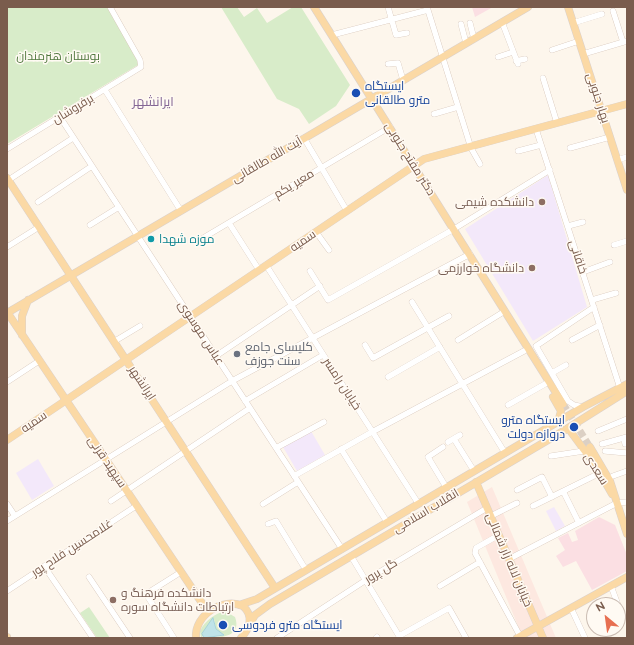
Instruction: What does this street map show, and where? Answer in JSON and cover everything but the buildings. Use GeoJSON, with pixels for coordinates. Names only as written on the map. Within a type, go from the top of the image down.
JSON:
{"type":"FeatureCollection","features":[{"type":"Feature","properties":{"kind":"main road","name":"دکتر مفتح جنوبی"},"geometry":{"type":"LineString","coordinates":[[314,7],[563,404]]}},
{"type":"Feature","properties":{"kind":"main road","name":"آیت الله طالقانی"},"geometry":{"type":"LineString","coordinates":[[7,313],[528,7]]}},
{"type":"Feature","properties":{"kind":"main road","name":"بهار جنوبی"},"geometry":{"type":"LineString","coordinates":[[568,7],[627,190]]}},
{"type":"Feature","properties":{"kind":"main road","name":"سمیه"},"geometry":{"type":"LineString","coordinates":[[7,440],[266,265],[414,166],[430,157],[471,148],[627,104]]}},
{"type":"Feature","properties":{"kind":"main road","name":"ایرانشهر"},"geometry":{"type":"LineString","coordinates":[[7,180],[127,359],[276,588]]}},
{"type":"Feature","properties":{"kind":"main road"},"geometry":{"type":"LineString","coordinates":[[22,335],[22,316],[28,300]]}},
{"type":"Feature","properties":{"kind":"main road","name":"دکتر مفتح جنوبی"},"geometry":{"type":"LineString","coordinates":[[505,311],[510,325],[524,351],[561,411],[558,422]]}},
{"type":"Feature","properties":{"kind":"main road","name":"سپهبد قرنی"},"geometry":{"type":"LineString","coordinates":[[7,313],[208,612]]}},
{"type":"Feature","properties":{"kind":"main road","name":"انقلاب اسلامی"},"geometry":{"type":"LineString","coordinates":[[208,612],[221,606],[239,604],[258,599],[418,503],[623,385],[627,381]]}},
{"type":"Feature","properties":{"kind":"main road","name":"انقلاب اسلامی"},"geometry":{"type":"LineString","coordinates":[[241,638],[260,610],[568,428],[627,391]]}},
{"type":"Feature","properties":{"kind":"main road","name":"انقلاب اسلامی"},"geometry":{"type":"LineString","coordinates":[[608,403],[627,394]]}},
{"type":"Feature","properties":{"kind":"main road","name":"سعدی"},"geometry":{"type":"LineString","coordinates":[[568,428],[587,449],[617,503]]}},
{"type":"Feature","properties":{"kind":"main road"},"geometry":{"type":"LineString","coordinates":[[587,449],[605,471],[627,534]]}},
{"type":"Feature","properties":{"kind":"main road","name":"خیابان لاله زار شمالی"},"geometry":{"type":"LineString","coordinates":[[476,482],[543,638]]}},
{"type":"Feature","properties":{"kind":"main road","name":"سعدی"},"geometry":{"type":"LineString","coordinates":[[617,503],[618,493]]}},
{"type":"Feature","properties":{"kind":"main road"},"geometry":{"type":"LineString","coordinates":[[519,637],[627,577]]}},
{"type":"Feature","properties":{"kind":"main road"},"geometry":{"type":"LineString","coordinates":[[239,604],[248,611],[250,617],[249,625]]}},
{"type":"Feature","properties":{"kind":"main road"},"geometry":{"type":"LineString","coordinates":[[189,638],[196,635],[200,621],[208,612]]}},
{"type":"Feature","properties":{"kind":"street","name":"برفروشان"},"geometry":{"type":"LineString","coordinates":[[7,149],[138,69],[141,65],[140,60],[110,7]]}},
{"type":"Feature","properties":{"kind":"street"},"geometry":{"type":"LineString","coordinates":[[388,7],[396,35],[407,33]]}},
{"type":"Feature","properties":{"kind":"street"},"geometry":{"type":"LineString","coordinates":[[332,35],[428,8],[471,148],[480,164]]}},
{"type":"Feature","properties":{"kind":"street"},"geometry":{"type":"LineString","coordinates":[[583,54],[625,41],[613,11]]}},
{"type":"Feature","properties":{"kind":"street"},"geometry":{"type":"LineString","coordinates":[[574,23],[602,14]]}},
{"type":"Feature","properties":{"kind":"street"},"geometry":{"type":"LineString","coordinates":[[502,22],[517,63],[525,59]]}},
{"type":"Feature","properties":{"kind":"street"},"geometry":{"type":"LineString","coordinates":[[470,23],[474,39]]}},
{"type":"Feature","properties":{"kind":"street"},"geometry":{"type":"LineString","coordinates":[[461,24],[466,43]]}},
{"type":"Feature","properties":{"kind":"street"},"geometry":{"type":"LineString","coordinates":[[552,50],[579,41]]}},
{"type":"Feature","properties":{"kind":"street"},"geometry":{"type":"LineString","coordinates":[[498,57],[513,52]]}},
{"type":"Feature","properties":{"kind":"street"},"geometry":{"type":"LineString","coordinates":[[388,64],[398,63],[403,80]]}},
{"type":"Feature","properties":{"kind":"street"},"geometry":{"type":"LineString","coordinates":[[543,78],[557,123]]}},
{"type":"Feature","properties":{"kind":"street"},"geometry":{"type":"LineString","coordinates":[[104,90],[181,210]]}},
{"type":"Feature","properties":{"kind":"street"},"geometry":{"type":"LineString","coordinates":[[434,114],[458,106]]}},
{"type":"Feature","properties":{"kind":"street","name":"عباس موسوی"},"geometry":{"type":"LineString","coordinates":[[60,117],[342,549]]}},
{"type":"Feature","properties":{"kind":"street","name":"معیر یکم"},"geometry":{"type":"LineString","coordinates":[[198,242],[390,128]]}},
{"type":"Feature","properties":{"kind":"street","name":"خاقانی"},"geometry":{"type":"LineString","coordinates":[[536,129],[594,308],[623,385]]}},
{"type":"Feature","properties":{"kind":"street"},"geometry":{"type":"LineString","coordinates":[[570,148],[610,136]]}},
{"type":"Feature","properties":{"kind":"street"},"geometry":{"type":"LineString","coordinates":[[7,180],[73,138]]}},
{"type":"Feature","properties":{"kind":"street"},"geometry":{"type":"LineString","coordinates":[[304,138],[347,211]]}},
{"type":"Feature","properties":{"kind":"street"},"geometry":{"type":"LineString","coordinates":[[518,151],[542,145]]}},
{"type":"Feature","properties":{"kind":"street"},"geometry":{"type":"LineString","coordinates":[[617,160],[627,157]]}},
{"type":"Feature","properties":{"kind":"street"},"geometry":{"type":"LineString","coordinates":[[38,202],[92,166]]}},
{"type":"Feature","properties":{"kind":"street"},"geometry":{"type":"LineString","coordinates":[[310,271],[328,300],[454,230],[550,170]]}},
{"type":"Feature","properties":{"kind":"street"},"geometry":{"type":"LineString","coordinates":[[90,225],[119,207]]}},
{"type":"Feature","properties":{"kind":"street"},"geometry":{"type":"LineString","coordinates":[[568,226],[583,222]]}},
{"type":"Feature","properties":{"kind":"street"},"geometry":{"type":"LineString","coordinates":[[229,223],[259,270]]}},
{"type":"Feature","properties":{"kind":"street"},"geometry":{"type":"LineString","coordinates":[[7,247],[39,227]]}},
{"type":"Feature","properties":{"kind":"street"},"geometry":{"type":"LineString","coordinates":[[316,232],[329,250]]}},
{"type":"Feature","properties":{"kind":"street"},"geometry":{"type":"LineString","coordinates":[[614,246],[627,241]]}},
{"type":"Feature","properties":{"kind":"street"},"geometry":{"type":"LineString","coordinates":[[7,521],[232,381],[470,254]]}},
{"type":"Feature","properties":{"kind":"street"},"geometry":{"type":"LineString","coordinates":[[583,272],[610,262]]}},
{"type":"Feature","properties":{"kind":"street","name":"خیابان رامسر"},"geometry":{"type":"LineString","coordinates":[[266,265],[418,503]]}},
{"type":"Feature","properties":{"kind":"street"},"geometry":{"type":"LineString","coordinates":[[216,356],[320,286]]}},
{"type":"Feature","properties":{"kind":"street"},"geometry":{"type":"LineString","coordinates":[[592,300],[616,293]]}},
{"type":"Feature","properties":{"kind":"street"},"geometry":{"type":"LineString","coordinates":[[412,302],[505,453]]}},
{"type":"Feature","properties":{"kind":"street"},"geometry":{"type":"LineString","coordinates":[[582,408],[569,402],[536,347],[536,344],[594,308]]}},
{"type":"Feature","properties":{"kind":"street"},"geometry":{"type":"LineString","coordinates":[[458,340],[505,311]]}},
{"type":"Feature","properties":{"kind":"street"},"geometry":{"type":"LineString","coordinates":[[365,346],[373,358],[449,316]]}},
{"type":"Feature","properties":{"kind":"street"},"geometry":{"type":"LineString","coordinates":[[572,340],[600,325]]}},
{"type":"Feature","properties":{"kind":"street"},"geometry":{"type":"LineString","coordinates":[[115,341],[140,326]]}},
{"type":"Feature","properties":{"kind":"street"},"geometry":{"type":"LineString","coordinates":[[388,377],[440,347]]}},
{"type":"Feature","properties":{"kind":"street"},"geometry":{"type":"LineString","coordinates":[[294,476],[372,432],[524,351]]}},
{"type":"Feature","properties":{"kind":"street"},"geometry":{"type":"LineString","coordinates":[[245,401],[323,355]]}},
{"type":"Feature","properties":{"kind":"street"},"geometry":{"type":"LineString","coordinates":[[7,382],[39,361]]}},
{"type":"Feature","properties":{"kind":"street"},"geometry":{"type":"LineString","coordinates":[[552,373],[566,365]]}},
{"type":"Feature","properties":{"kind":"street"},"geometry":{"type":"LineString","coordinates":[[508,405],[545,384]]}},
{"type":"Feature","properties":{"kind":"street"},"geometry":{"type":"LineString","coordinates":[[111,501],[250,408]]}},
{"type":"Feature","properties":{"kind":"street"},"geometry":{"type":"LineString","coordinates":[[598,431],[627,419]]}},
{"type":"Feature","properties":{"kind":"street"},"geometry":{"type":"LineString","coordinates":[[276,448],[324,422]]}},
{"type":"Feature","properties":{"kind":"street"},"geometry":{"type":"LineString","coordinates":[[448,442],[460,436]]}},
{"type":"Feature","properties":{"kind":"street"},"geometry":{"type":"LineString","coordinates":[[602,444],[625,437],[625,444]]}},
{"type":"Feature","properties":{"kind":"street"},"geometry":{"type":"LineString","coordinates":[[454,439],[474,471]]}},
{"type":"Feature","properties":{"kind":"street"},"geometry":{"type":"LineString","coordinates":[[443,447],[428,457],[446,487]]}},
{"type":"Feature","properties":{"kind":"street"},"geometry":{"type":"LineString","coordinates":[[341,449],[387,522]]}},
{"type":"Feature","properties":{"kind":"street"},"geometry":{"type":"LineString","coordinates":[[551,456],[587,449]]}},
{"type":"Feature","properties":{"kind":"street"},"geometry":{"type":"LineString","coordinates":[[605,451],[627,453]]}},
{"type":"Feature","properties":{"kind":"street"},"geometry":{"type":"LineString","coordinates":[[613,476],[627,471]]}},
{"type":"Feature","properties":{"kind":"street"},"geometry":{"type":"LineString","coordinates":[[533,506],[600,473]]}},
{"type":"Feature","properties":{"kind":"street"},"geometry":{"type":"LineString","coordinates":[[517,490],[542,477],[552,497]]}},
{"type":"Feature","properties":{"kind":"street"},"geometry":{"type":"LineString","coordinates":[[263,504],[298,482]]}},
{"type":"Feature","properties":{"kind":"street"},"geometry":{"type":"LineString","coordinates":[[563,491],[579,523]]}},
{"type":"Feature","properties":{"kind":"street"},"geometry":{"type":"LineString","coordinates":[[509,559],[617,503],[627,502]]}},
{"type":"Feature","properties":{"kind":"street"},"geometry":{"type":"LineString","coordinates":[[491,516],[517,503]]}},
{"type":"Feature","properties":{"kind":"street"},"geometry":{"type":"LineString","coordinates":[[7,504],[15,516]]}},
{"type":"Feature","properties":{"kind":"street","name":"غلامحسین فلاح‌ پور"},"geometry":{"type":"LineString","coordinates":[[7,591],[136,506]]}},
{"type":"Feature","properties":{"kind":"street","name":"گل پرور"},"geometry":{"type":"LineString","coordinates":[[277,638],[366,580],[487,508]]}},
{"type":"Feature","properties":{"kind":"street"},"geometry":{"type":"LineString","coordinates":[[268,524],[276,520],[306,570]]}},
{"type":"Feature","properties":{"kind":"street"},"geometry":{"type":"LineString","coordinates":[[499,535],[476,548],[476,553],[519,637]]}},
{"type":"Feature","properties":{"kind":"street"},"geometry":{"type":"LineString","coordinates":[[351,556],[399,636],[449,608],[466,638]]}},
{"type":"Feature","properties":{"kind":"street"},"geometry":{"type":"LineString","coordinates":[[440,586],[480,562]]}},
{"type":"Feature","properties":{"kind":"street"},"geometry":{"type":"LineString","coordinates":[[44,566],[93,638]]}},
{"type":"Feature","properties":{"kind":"street"},"geometry":{"type":"LineString","coordinates":[[174,638],[146,594],[180,572]]}},
{"type":"Feature","properties":{"kind":"street"},"geometry":{"type":"LineString","coordinates":[[89,577],[130,638]]}},
{"type":"Feature","properties":{"kind":"street"},"geometry":{"type":"LineString","coordinates":[[611,586],[615,597]]}},
{"type":"Feature","properties":{"kind":"street"},"geometry":{"type":"LineString","coordinates":[[571,608],[585,638]]}},
{"type":"Feature","properties":{"kind":"shaded area"},"geometry":{"type":"Polygon","coordinates":[[[472,7],[493,7],[475,17],[472,7]]]}},
{"type":"Feature","properties":{"kind":"shaded area","name":"دانشگاه خوارزمی"},"geometry":{"type":"Polygon","coordinates":[[[548,175],[587,307],[533,341],[465,229],[548,175]]]}},
{"type":"Feature","properties":{"kind":"shaded area"},"geometry":{"type":"Polygon","coordinates":[[[311,431],[325,455],[297,471],[283,447],[311,431]]]}},
{"type":"Feature","properties":{"kind":"shaded area"},"geometry":{"type":"Polygon","coordinates":[[[38,459],[54,486],[32,500],[16,473],[38,459]]]}},
{"type":"Feature","properties":{"kind":"shaded area"},"geometry":{"type":"Polygon","coordinates":[[[492,487],[556,638],[523,638],[467,502],[492,487]]]}},
{"type":"Feature","properties":{"kind":"shaded area"},"geometry":{"type":"Polygon","coordinates":[[[554,507],[565,526],[556,531],[546,511],[554,507]]]}},
{"type":"Feature","properties":{"kind":"shaded area"},"geometry":{"type":"Polygon","coordinates":[[[599,517],[615,525],[627,555],[627,571],[592,590],[576,561],[563,567],[556,556],[565,550],[558,538],[568,533],[572,542],[578,540],[575,531],[599,517]]]}},
{"type":"Feature","properties":{"kind":"green space","name":"بوستان هنرمندان"},"geometry":{"type":"Polygon","coordinates":[[[7,7],[107,7],[138,61],[138,65],[7,144],[7,7]]]}},
{"type":"Feature","properties":{"kind":"green space"},"geometry":{"type":"Polygon","coordinates":[[[221,7],[237,7],[244,17],[257,8],[267,23],[293,7],[301,7],[350,85],[336,106],[309,124],[299,109],[277,99],[221,7]]]}},
{"type":"Feature","properties":{"kind":"green space"},"geometry":{"type":"Polygon","coordinates":[[[89,607],[110,638],[97,638],[80,613],[89,607]]]}},
{"type":"Feature","properties":{"kind":"green space"},"geometry":{"type":"Polygon","coordinates":[[[225,611],[235,617],[236,628],[233,632],[225,636],[208,638],[223,636],[216,629],[214,619],[202,637],[204,638],[201,638],[200,631],[207,621],[225,611]]]}},
{"type":"Feature","properties":{"kind":"water"},"geometry":{"type":"Polygon","coordinates":[[[213,618],[216,629],[224,635],[204,638],[202,634],[213,618]]]}},
{"type":"Feature","properties":{"kind":"tunnel"},"geometry":{"type":"LineString","coordinates":[[563,404],[590,447]]}},
{"type":"Feature","properties":{"kind":"place","name":"ایستگاه مترو طالقانی"},"geometry":{"type":"Point","coordinates":[356,93]}},
{"type":"Feature","properties":{"kind":"place","name":"دانشکده شیمی"},"geometry":{"type":"Point","coordinates":[542,202]}},
{"type":"Feature","properties":{"kind":"place","name":"موزه شهدا"},"geometry":{"type":"Point","coordinates":[151,239]}},
{"type":"Feature","properties":{"kind":"place","name":"دانشگاه خوارزمی"},"geometry":{"type":"Point","coordinates":[532,268]}},
{"type":"Feature","properties":{"kind":"place","name":"کلیسای جامع سنت جوزف"},"geometry":{"type":"Point","coordinates":[237,354]}},
{"type":"Feature","properties":{"kind":"place","name":"ایستگاه مترو دروازه دولت"},"geometry":{"type":"Point","coordinates":[574,427]}},
{"type":"Feature","properties":{"kind":"place","name":"دانشکده فرهنگ و ارتباطات دانشگاه سوره"},"geometry":{"type":"Point","coordinates":[113,600]}},
{"type":"Feature","properties":{"kind":"place","name":"ایستگاه مترو فردوسی"},"geometry":{"type":"Point","coordinates":[223,625]}},
{"type":"Feature","properties":{"kind":"district","name":"ایرانشهر"},"geometry":{"type":"Point","coordinates":[153,102]}}]}
